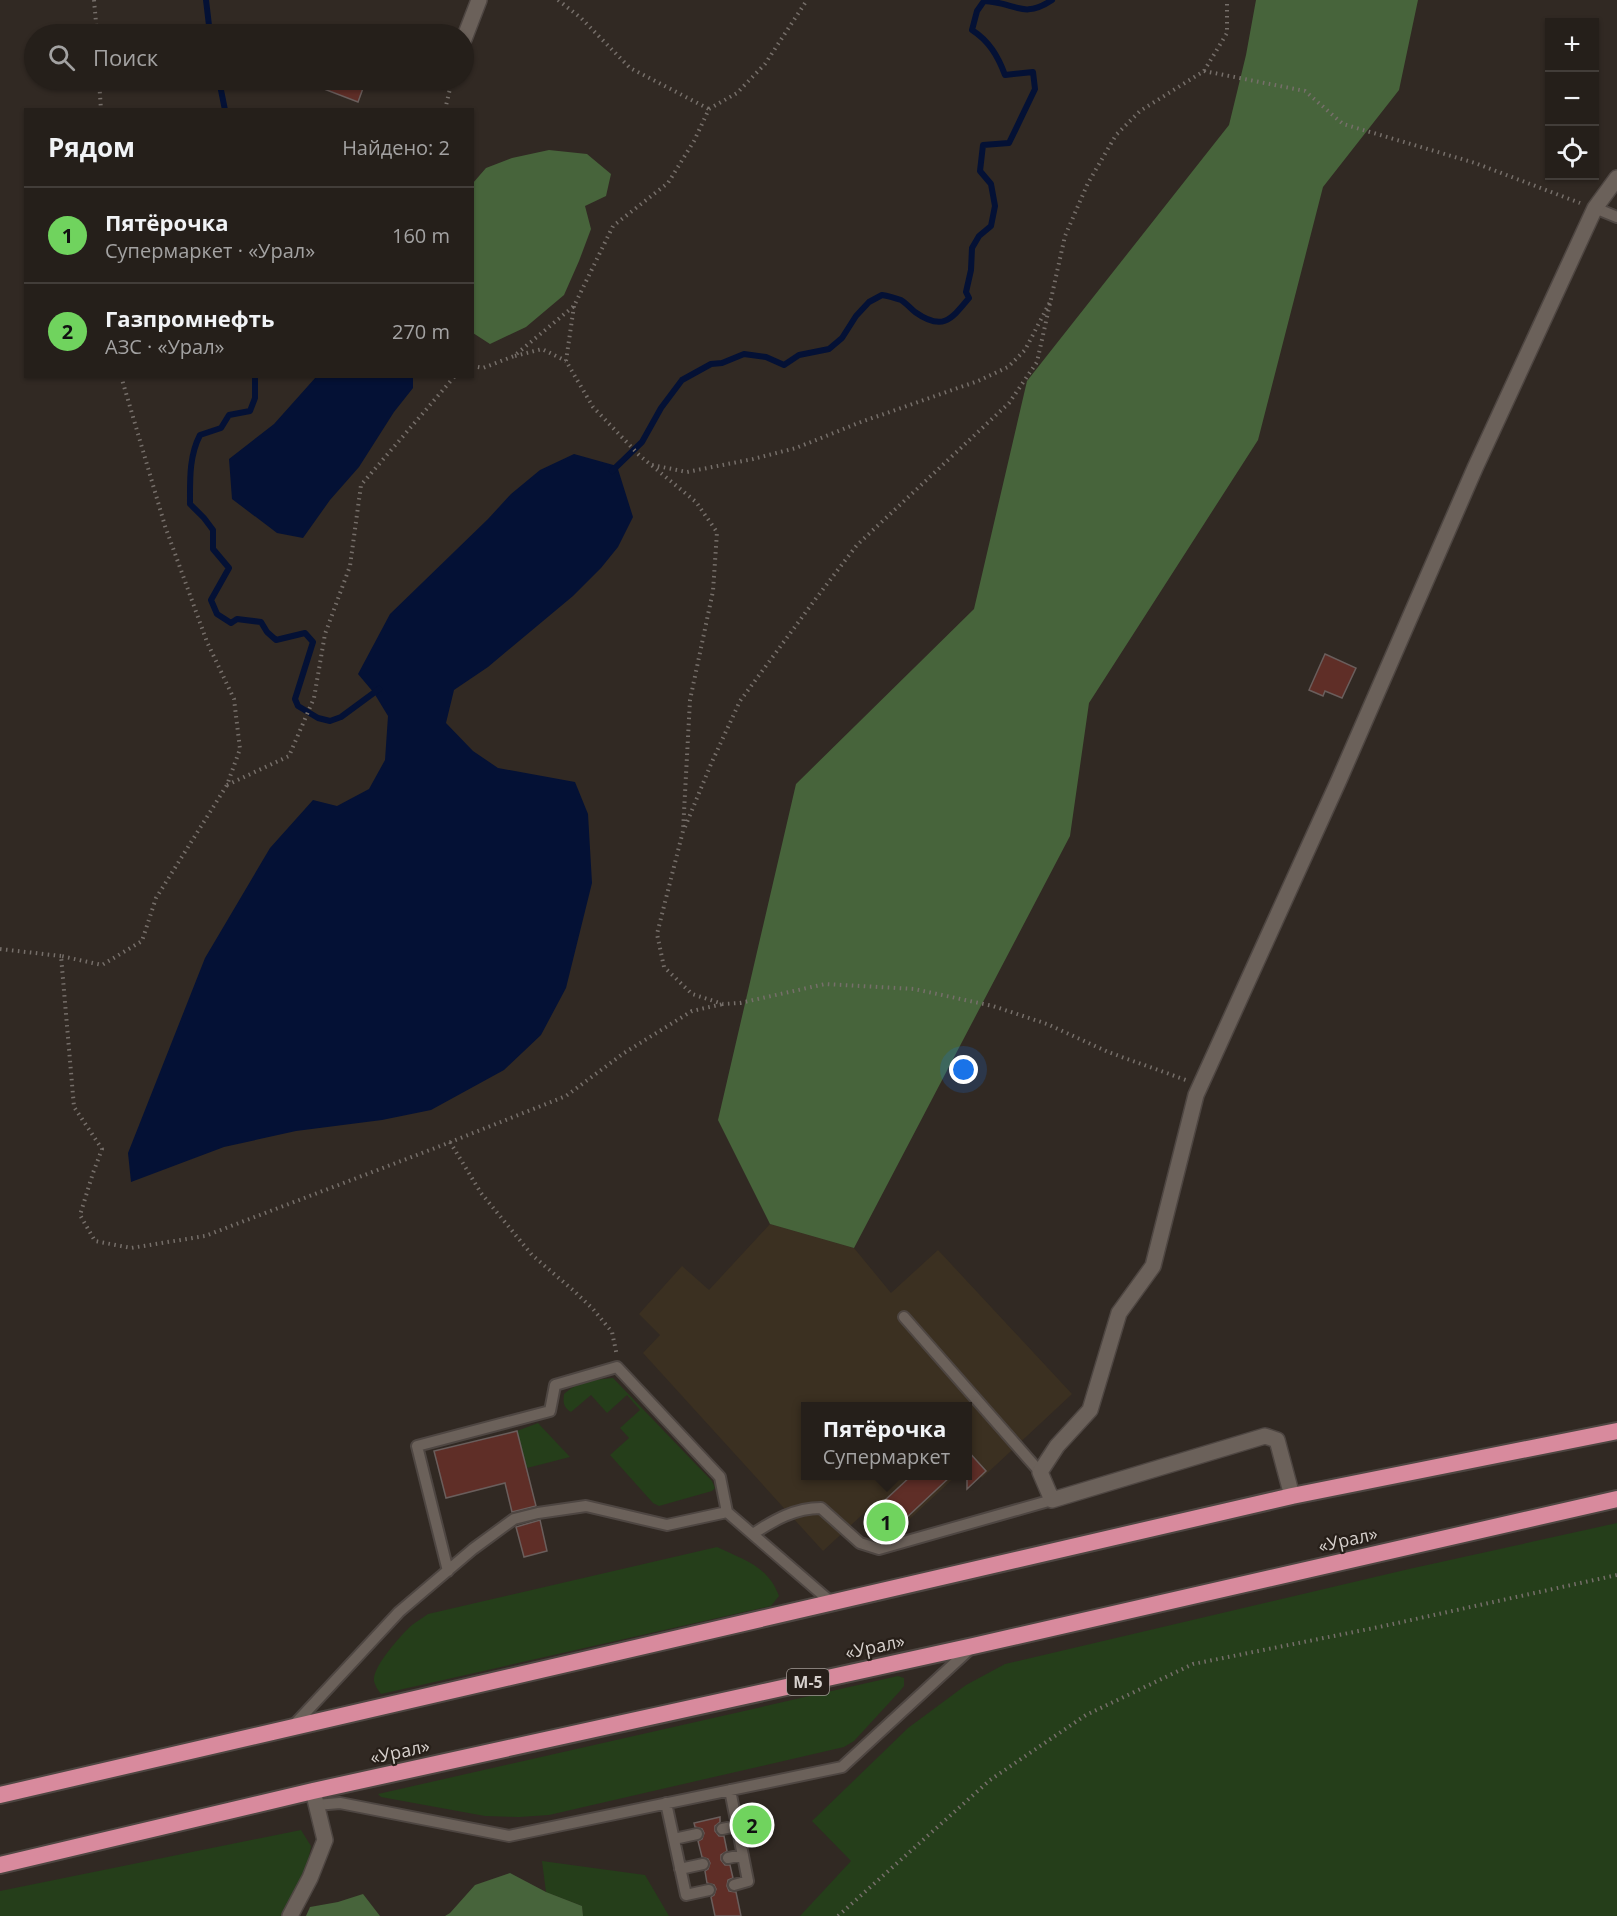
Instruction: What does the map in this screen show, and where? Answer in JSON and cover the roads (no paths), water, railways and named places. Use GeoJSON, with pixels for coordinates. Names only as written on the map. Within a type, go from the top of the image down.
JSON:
{"type":"FeatureCollection","features":[{"type":"Feature","properties":{"kind":"highway"},"geometry":{"type":"LineString","coordinates":[[0,1795],[1292,1496],[1617,1431]]}},
{"type":"Feature","properties":{"kind":"highway","name":"«Урал»"},"geometry":{"type":"LineString","coordinates":[[0,1865],[314,1798],[1617,1500]]}},
{"type":"Feature","properties":{"kind":"street"},"geometry":{"type":"LineString","coordinates":[[470,24],[479,0]]}},
{"type":"Feature","properties":{"kind":"street"},"geometry":{"type":"LineString","coordinates":[[1292,1496],[1277,1440],[1265,1436],[1052,1500],[1040,1472],[1058,1446],[1090,1410],[1119,1313],[1153,1266],[1196,1095],[1339,780],[1470,479],[1595,208],[1617,178]]}},
{"type":"Feature","properties":{"kind":"street"},"geometry":{"type":"LineString","coordinates":[[290,1916],[325,1840],[314,1798]]}},
{"type":"Feature","properties":{"kind":"lane"},"geometry":{"type":"LineString","coordinates":[[1595,208],[1617,217]]}},
{"type":"Feature","properties":{"kind":"lane"},"geometry":{"type":"LineString","coordinates":[[904,1317],[1040,1472]]}},
{"type":"Feature","properties":{"kind":"lane"},"geometry":{"type":"LineString","coordinates":[[448,1571],[417,1446],[550,1411],[555,1385],[617,1367],[720,1477],[727,1512],[831,1602]]}},
{"type":"Feature","properties":{"kind":"lane"},"geometry":{"type":"LineString","coordinates":[[753,1534],[773,1521],[806,1508],[821,1508],[860,1543],[879,1549],[1052,1500]]}},
{"type":"Feature","properties":{"kind":"lane"},"geometry":{"type":"LineString","coordinates":[[291,1728],[399,1612],[473,1549],[514,1518],[586,1506],[667,1525],[727,1512]]}},
{"type":"Feature","properties":{"kind":"lane"},"geometry":{"type":"LineString","coordinates":[[314,1798],[508,1836],[842,1767],[973,1646]]}},
{"type":"Feature","properties":{"kind":"lane"},"geometry":{"type":"LineString","coordinates":[[730,1790],[748,1881],[734,1885]]}},
{"type":"Feature","properties":{"kind":"lane"},"geometry":{"type":"LineString","coordinates":[[666,1803],[686,1895],[709,1890]]}},
{"type":"Feature","properties":{"kind":"lane"},"geometry":{"type":"LineString","coordinates":[[722,1829],[737,1826]]}},
{"type":"Feature","properties":{"kind":"lane"},"geometry":{"type":"LineString","coordinates":[[674,1839],[697,1834]]}},
{"type":"Feature","properties":{"kind":"lane"},"geometry":{"type":"LineString","coordinates":[[728,1858],[743,1855]]}},
{"type":"Feature","properties":{"kind":"lane"},"geometry":{"type":"LineString","coordinates":[[680,1869],[704,1864]]}},
{"type":"Feature","properties":{"kind":"water"},"geometry":{"type":"Polygon","coordinates":[[[315,378],[413,378],[413,388],[394,412],[359,467],[330,500],[303,538],[277,533],[232,499],[229,459],[274,424],[315,378]]]}},
{"type":"Feature","properties":{"kind":"water"},"geometry":{"type":"Polygon","coordinates":[[[574,454],[617,466],[633,517],[618,547],[573,596],[488,667],[454,690],[446,723],[473,751],[498,768],[575,782],[588,814],[592,883],[566,988],[541,1035],[504,1070],[431,1110],[382,1120],[296,1131],[224,1147],[131,1182],[128,1153],[205,958],[270,848],[313,800],[337,806],[369,789],[385,760],[388,716],[374,693],[358,674],[390,614],[511,494],[540,470],[574,454]]]}},
{"type":"Feature","properties":{"kind":"waterway"},"geometry":{"type":"LineString","coordinates":[[206,0],[209,24]]}},
{"type":"Feature","properties":{"kind":"waterway"},"geometry":{"type":"LineString","coordinates":[[612,471],[642,442],[661,408],[682,380],[711,364],[722,363],[744,354],[766,357],[784,365],[799,355],[829,349],[842,338],[856,316],[869,302],[882,295],[901,300],[915,312],[932,321],[945,321],[956,313],[969,298],[966,292],[971,270],[972,248],[979,236],[991,226],[995,206],[991,184],[980,171],[983,145],[1009,143],[1035,89],[1033,72],[1005,75],[992,50],[972,30],[977,11],[984,1],[1033,9],[1052,0]]}},
{"type":"Feature","properties":{"kind":"waterway"},"geometry":{"type":"LineString","coordinates":[[221,90],[225,108]]}},
{"type":"Feature","properties":{"kind":"waterway"},"geometry":{"type":"LineString","coordinates":[[255,378],[255,398],[250,411],[229,415],[221,428],[200,435],[192,460],[190,504],[213,530],[213,549],[229,568],[211,600],[217,614],[231,623],[237,619],[261,622],[276,640],[305,633],[313,642],[295,699],[298,706],[318,718],[330,721],[341,717],[379,689]]}},
{"type":"Feature","properties":{"kind":"place","name":"Пятёрочка"},"geometry":{"type":"Point","coordinates":[886,1522]}},
{"type":"Feature","properties":{"kind":"place","name":"Газпромнефть"},"geometry":{"type":"Point","coordinates":[752,1825]}}]}
